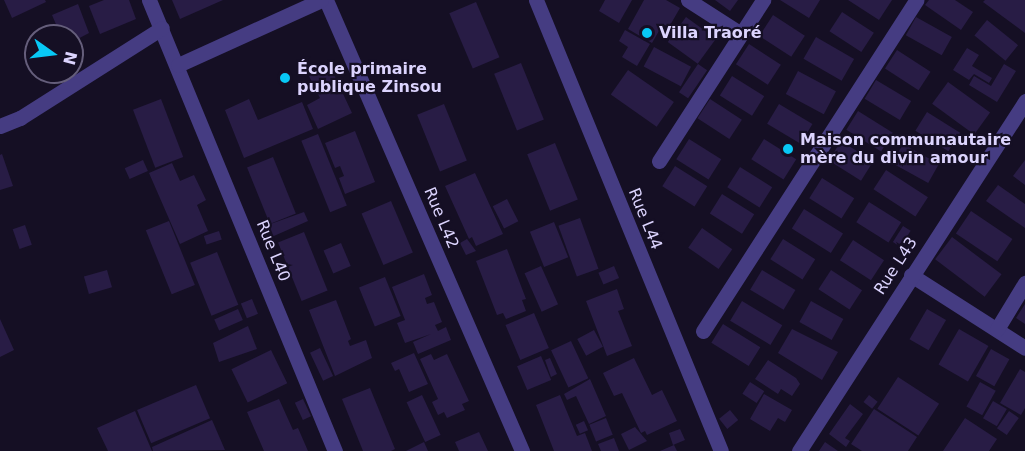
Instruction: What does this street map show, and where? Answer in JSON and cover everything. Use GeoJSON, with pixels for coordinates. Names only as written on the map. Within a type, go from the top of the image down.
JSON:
{"type":"FeatureCollection","features":[{"type":"Feature","properties":{"kind":"street","name":"Rue L40"},"geometry":{"type":"LineString","coordinates":[[149,0],[178,65],[335,451]]}},
{"type":"Feature","properties":{"kind":"street"},"geometry":{"type":"LineString","coordinates":[[178,65],[321,0]]}},
{"type":"Feature","properties":{"kind":"street","name":"Rue L42"},"geometry":{"type":"LineString","coordinates":[[326,0],[522,451]]}},
{"type":"Feature","properties":{"kind":"street","name":"Rue L44"},"geometry":{"type":"LineString","coordinates":[[536,0],[721,451]]}},
{"type":"Feature","properties":{"kind":"street"},"geometry":{"type":"LineString","coordinates":[[688,0],[741,34]]}},
{"type":"Feature","properties":{"kind":"street"},"geometry":{"type":"LineString","coordinates":[[659,161],[763,0]]}},
{"type":"Feature","properties":{"kind":"street"},"geometry":{"type":"LineString","coordinates":[[703,331],[916,0]]}},
{"type":"Feature","properties":{"kind":"street"},"geometry":{"type":"LineString","coordinates":[[0,126],[20,118],[162,28]]}},
{"type":"Feature","properties":{"kind":"street","name":"Rue L43"},"geometry":{"type":"LineString","coordinates":[[799,451],[1025,101]]}},
{"type":"Feature","properties":{"kind":"street"},"geometry":{"type":"LineString","coordinates":[[911,275],[1025,348]]}},
{"type":"Feature","properties":{"kind":"street"},"geometry":{"type":"LineString","coordinates":[[997,329],[1025,283]]}},
{"type":"Feature","properties":{"kind":"building"},"geometry":{"type":"Polygon","coordinates":[[[4,0],[45,0],[46,2],[12,18],[4,0]]]}},
{"type":"Feature","properties":{"kind":"building"},"geometry":{"type":"Polygon","coordinates":[[[104,0],[129,0],[136,19],[100,34],[89,6],[104,0]]]}},
{"type":"Feature","properties":{"kind":"building"},"geometry":{"type":"Polygon","coordinates":[[[172,0],[223,0],[180,19],[172,0]]]}},
{"type":"Feature","properties":{"kind":"building"},"geometry":{"type":"Polygon","coordinates":[[[605,0],[632,0],[619,23],[599,11],[605,0]]]}},
{"type":"Feature","properties":{"kind":"building"},"geometry":{"type":"Polygon","coordinates":[[[644,0],[666,0],[680,8],[669,27],[663,24],[652,43],[628,29],[644,0]]]}},
{"type":"Feature","properties":{"kind":"building"},"geometry":{"type":"Polygon","coordinates":[[[715,0],[738,0],[730,11],[715,0]]]}},
{"type":"Feature","properties":{"kind":"building"},"geometry":{"type":"Polygon","coordinates":[[[780,0],[820,0],[809,18],[780,0]]]}},
{"type":"Feature","properties":{"kind":"building"},"geometry":{"type":"Polygon","coordinates":[[[848,0],[892,0],[879,20],[848,0]]]}},
{"type":"Feature","properties":{"kind":"building"},"geometry":{"type":"Polygon","coordinates":[[[929,0],[955,0],[973,12],[961,30],[925,5],[929,0]]]}},
{"type":"Feature","properties":{"kind":"building"},"geometry":{"type":"Polygon","coordinates":[[[985,0],[1025,0],[1025,33],[983,2],[985,0]]]}},
{"type":"Feature","properties":{"kind":"building"},"geometry":{"type":"Polygon","coordinates":[[[476,2],[499,57],[473,69],[449,13],[476,2]]]}},
{"type":"Feature","properties":{"kind":"building"},"geometry":{"type":"Polygon","coordinates":[[[78,4],[89,33],[84,36],[84,24],[56,24],[52,15],[78,4]]]}},
{"type":"Feature","properties":{"kind":"building"},"geometry":{"type":"Polygon","coordinates":[[[842,12],[874,33],[861,52],[829,31],[842,12]]]}},
{"type":"Feature","properties":{"kind":"building"},"geometry":{"type":"Polygon","coordinates":[[[773,15],[805,36],[791,57],[759,36],[773,15]]]}},
{"type":"Feature","properties":{"kind":"building"},"geometry":{"type":"Polygon","coordinates":[[[686,17],[716,39],[698,64],[668,42],[686,17]]]}},
{"type":"Feature","properties":{"kind":"building"},"geometry":{"type":"Polygon","coordinates":[[[916,17],[952,37],[942,55],[906,35],[916,17]]]}},
{"type":"Feature","properties":{"kind":"building"},"geometry":{"type":"Polygon","coordinates":[[[987,20],[1018,45],[1005,61],[974,36],[987,20]]]}},
{"type":"Feature","properties":{"kind":"building"},"geometry":{"type":"Polygon","coordinates":[[[625,30],[650,44],[637,66],[622,57],[628,47],[619,41],[625,30]]]}},
{"type":"Feature","properties":{"kind":"building"},"geometry":{"type":"Polygon","coordinates":[[[816,37],[854,59],[842,81],[804,59],[816,37]]]}},
{"type":"Feature","properties":{"kind":"building"},"geometry":{"type":"Polygon","coordinates":[[[749,44],[781,65],[768,85],[736,64],[749,44]]]}},
{"type":"Feature","properties":{"kind":"building"},"geometry":{"type":"Polygon","coordinates":[[[654,47],[691,67],[681,86],[644,66],[654,47]]]}},
{"type":"Feature","properties":{"kind":"building"},"geometry":{"type":"Polygon","coordinates":[[[967,48],[979,55],[972,66],[992,78],[989,83],[974,74],[969,80],[953,70],[967,48]]]}},
{"type":"Feature","properties":{"kind":"building"},"geometry":{"type":"Polygon","coordinates":[[[897,50],[931,72],[919,90],[885,68],[897,50]]]}},
{"type":"Feature","properties":{"kind":"building"},"geometry":{"type":"Polygon","coordinates":[[[521,63],[544,120],[517,130],[494,74],[521,63]]]}},
{"type":"Feature","properties":{"kind":"building"},"geometry":{"type":"Polygon","coordinates":[[[698,64],[707,70],[688,98],[679,92],[698,64]]]}},
{"type":"Feature","properties":{"kind":"building"},"geometry":{"type":"Polygon","coordinates":[[[1004,64],[1016,71],[997,102],[969,85],[974,76],[991,86],[1004,64]]]}},
{"type":"Feature","properties":{"kind":"building"},"geometry":{"type":"Polygon","coordinates":[[[330,66],[352,113],[318,129],[307,105],[320,98],[309,76],[330,66]]]}},
{"type":"Feature","properties":{"kind":"building"},"geometry":{"type":"Polygon","coordinates":[[[628,70],[674,102],[657,127],[611,95],[628,70]]]}},
{"type":"Feature","properties":{"kind":"building"},"geometry":{"type":"Polygon","coordinates":[[[798,71],[836,91],[824,114],[786,94],[798,71]]]}},
{"type":"Feature","properties":{"kind":"building"},"geometry":{"type":"Polygon","coordinates":[[[732,76],[764,96],[752,116],[720,96],[732,76]]]}},
{"type":"Feature","properties":{"kind":"building"},"geometry":{"type":"Polygon","coordinates":[[[876,80],[911,101],[900,120],[865,99],[876,80]]]}},
{"type":"Feature","properties":{"kind":"building"},"geometry":{"type":"Polygon","coordinates":[[[948,82],[990,113],[974,134],[932,104],[948,82]]]}},
{"type":"Feature","properties":{"kind":"building"},"geometry":{"type":"Polygon","coordinates":[[[161,99],[183,157],[155,168],[133,110],[161,99]]]}},
{"type":"Feature","properties":{"kind":"building"},"geometry":{"type":"Polygon","coordinates":[[[249,99],[258,120],[302,102],[313,129],[244,158],[225,110],[249,99]]]}},
{"type":"Feature","properties":{"kind":"building"},"geometry":{"type":"Polygon","coordinates":[[[710,99],[742,120],[729,139],[697,118],[710,99]]]}},
{"type":"Feature","properties":{"kind":"building"},"geometry":{"type":"Polygon","coordinates":[[[444,104],[467,161],[440,171],[417,115],[444,104]]]}},
{"type":"Feature","properties":{"kind":"building"},"geometry":{"type":"Polygon","coordinates":[[[779,104],[812,124],[801,144],[767,124],[779,104]]]}},
{"type":"Feature","properties":{"kind":"building"},"geometry":{"type":"Polygon","coordinates":[[[858,111],[893,133],[881,151],[846,130],[858,111]]]}},
{"type":"Feature","properties":{"kind":"building"},"geometry":{"type":"Polygon","coordinates":[[[927,112],[960,133],[948,151],[915,131],[927,112]]]}},
{"type":"Feature","properties":{"kind":"building"},"geometry":{"type":"Polygon","coordinates":[[[355,131],[375,182],[345,194],[339,178],[344,176],[340,166],[335,168],[325,143],[355,131]]]}},
{"type":"Feature","properties":{"kind":"building"},"geometry":{"type":"Polygon","coordinates":[[[318,134],[347,205],[330,212],[301,141],[318,134]]]}},
{"type":"Feature","properties":{"kind":"building"},"geometry":{"type":"Polygon","coordinates":[[[689,139],[721,159],[709,179],[676,159],[689,139]]]}},
{"type":"Feature","properties":{"kind":"building"},"geometry":{"type":"Polygon","coordinates":[[[764,139],[796,159],[784,179],[751,159],[764,139]]]}},
{"type":"Feature","properties":{"kind":"building"},"geometry":{"type":"Polygon","coordinates":[[[841,141],[873,161],[861,181],[829,161],[841,141]]]}},
{"type":"Feature","properties":{"kind":"building"},"geometry":{"type":"Polygon","coordinates":[[[555,143],[578,200],[550,211],[527,154],[555,143]]]}},
{"type":"Feature","properties":{"kind":"building"},"geometry":{"type":"Polygon","coordinates":[[[903,144],[939,164],[928,183],[892,163],[903,144]]]}},
{"type":"Feature","properties":{"kind":"building"},"geometry":{"type":"Polygon","coordinates":[[[2,154],[13,186],[0,190],[0,155],[2,154]]]}},
{"type":"Feature","properties":{"kind":"building"},"geometry":{"type":"Polygon","coordinates":[[[273,157],[296,214],[270,224],[247,167],[273,157]]]}},
{"type":"Feature","properties":{"kind":"building"},"geometry":{"type":"Polygon","coordinates":[[[143,160],[148,171],[130,179],[125,168],[143,160]]]}},
{"type":"Feature","properties":{"kind":"building"},"geometry":{"type":"Polygon","coordinates":[[[1025,160],[1025,185],[1013,176],[1025,160]]]}},
{"type":"Feature","properties":{"kind":"building"},"geometry":{"type":"Polygon","coordinates":[[[172,163],[180,181],[194,175],[206,200],[197,205],[208,231],[180,244],[149,173],[172,163]]]}},
{"type":"Feature","properties":{"kind":"building"},"geometry":{"type":"Polygon","coordinates":[[[675,166],[707,186],[695,206],[662,186],[675,166]]]}},
{"type":"Feature","properties":{"kind":"building"},"geometry":{"type":"Polygon","coordinates":[[[740,167],[772,187],[760,207],[727,187],[740,167]]]}},
{"type":"Feature","properties":{"kind":"building"},"geometry":{"type":"Polygon","coordinates":[[[886,170],[928,197],[915,217],[873,189],[886,170]]]}},
{"type":"Feature","properties":{"kind":"building"},"geometry":{"type":"Polygon","coordinates":[[[475,173],[503,234],[476,246],[472,237],[469,239],[445,186],[475,173]]]}},
{"type":"Feature","properties":{"kind":"building"},"geometry":{"type":"Polygon","coordinates":[[[822,178],[854,198],[842,218],[809,198],[822,178]]]}},
{"type":"Feature","properties":{"kind":"building"},"geometry":{"type":"Polygon","coordinates":[[[998,185],[1025,204],[1025,228],[986,201],[998,185]]]}},
{"type":"Feature","properties":{"kind":"building"},"geometry":{"type":"Polygon","coordinates":[[[722,194],[754,214],[742,234],[710,214],[722,194]]]}},
{"type":"Feature","properties":{"kind":"building"},"geometry":{"type":"Polygon","coordinates":[[[507,199],[518,221],[504,229],[493,206],[507,199]]]}},
{"type":"Feature","properties":{"kind":"building"},"geometry":{"type":"Polygon","coordinates":[[[391,201],[413,253],[383,265],[362,214],[391,201]]]}},
{"type":"Feature","properties":{"kind":"building"},"geometry":{"type":"Polygon","coordinates":[[[869,202],[901,222],[889,242],[856,222],[869,202]]]}},
{"type":"Feature","properties":{"kind":"building"},"geometry":{"type":"Polygon","coordinates":[[[804,209],[843,233],[831,253],[792,229],[804,209]]]}},
{"type":"Feature","properties":{"kind":"building"},"geometry":{"type":"Polygon","coordinates":[[[971,211],[1012,239],[997,261],[956,233],[971,211]]]}},
{"type":"Feature","properties":{"kind":"building"},"geometry":{"type":"Polygon","coordinates":[[[304,212],[308,221],[267,239],[262,227],[304,212]]]}},
{"type":"Feature","properties":{"kind":"building"},"geometry":{"type":"Polygon","coordinates":[[[580,218],[598,269],[577,277],[558,226],[580,218]]]}},
{"type":"Feature","properties":{"kind":"building"},"geometry":{"type":"Polygon","coordinates":[[[169,221],[195,285],[172,294],[146,230],[169,221]]]}},
{"type":"Feature","properties":{"kind":"building"},"geometry":{"type":"Polygon","coordinates":[[[554,222],[568,257],[544,267],[530,232],[554,222]]]}},
{"type":"Feature","properties":{"kind":"building"},"geometry":{"type":"Polygon","coordinates":[[[25,225],[32,245],[20,249],[13,229],[25,225]]]}},
{"type":"Feature","properties":{"kind":"building"},"geometry":{"type":"Polygon","coordinates":[[[903,226],[911,231],[901,247],[893,242],[903,226]]]}},
{"type":"Feature","properties":{"kind":"building"},"geometry":{"type":"Polygon","coordinates":[[[702,228],[732,249],[719,269],[688,248],[702,228]]]}},
{"type":"Feature","properties":{"kind":"building"},"geometry":{"type":"Polygon","coordinates":[[[219,231],[222,240],[207,245],[204,236],[219,231]]]}},
{"type":"Feature","properties":{"kind":"building"},"geometry":{"type":"Polygon","coordinates":[[[304,232],[328,290],[302,301],[278,242],[304,232]]]}},
{"type":"Feature","properties":{"kind":"building"},"geometry":{"type":"Polygon","coordinates":[[[952,237],[1002,274],[985,297],[935,259],[952,237]]]}},
{"type":"Feature","properties":{"kind":"building"},"geometry":{"type":"Polygon","coordinates":[[[467,239],[476,251],[466,255],[460,243],[467,239]]]}},
{"type":"Feature","properties":{"kind":"building"},"geometry":{"type":"Polygon","coordinates":[[[783,239],[815,259],[803,279],[770,259],[783,239]]]}},
{"type":"Feature","properties":{"kind":"building"},"geometry":{"type":"Polygon","coordinates":[[[853,240],[884,260],[871,280],[840,260],[853,240]]]}},
{"type":"Feature","properties":{"kind":"building"},"geometry":{"type":"Polygon","coordinates":[[[341,243],[351,266],[333,273],[324,250],[341,243]]]}},
{"type":"Feature","properties":{"kind":"building"},"geometry":{"type":"Polygon","coordinates":[[[507,249],[526,299],[522,300],[526,311],[506,319],[503,313],[497,315],[476,261],[507,249]]]}},
{"type":"Feature","properties":{"kind":"building"},"geometry":{"type":"Polygon","coordinates":[[[217,252],[238,305],[211,316],[190,263],[217,252]]]}},
{"type":"Feature","properties":{"kind":"building"},"geometry":{"type":"Polygon","coordinates":[[[541,266],[558,304],[542,312],[525,273],[541,266]]]}},
{"type":"Feature","properties":{"kind":"building"},"geometry":{"type":"Polygon","coordinates":[[[614,266],[619,278],[603,285],[598,273],[614,266]]]}},
{"type":"Feature","properties":{"kind":"building"},"geometry":{"type":"Polygon","coordinates":[[[107,270],[112,287],[89,294],[84,277],[107,270]]]}},
{"type":"Feature","properties":{"kind":"building"},"geometry":{"type":"Polygon","coordinates":[[[762,270],[795,290],[784,310],[750,290],[762,270]]]}},
{"type":"Feature","properties":{"kind":"building"},"geometry":{"type":"Polygon","coordinates":[[[831,270],[862,290],[850,309],[818,289],[831,270]]]}},
{"type":"Feature","properties":{"kind":"building"},"geometry":{"type":"Polygon","coordinates":[[[424,274],[432,295],[425,298],[427,304],[434,302],[442,322],[435,325],[438,331],[446,327],[451,340],[418,354],[413,342],[431,334],[405,343],[397,323],[405,320],[392,287],[424,274]]]}},
{"type":"Feature","properties":{"kind":"building"},"geometry":{"type":"Polygon","coordinates":[[[385,277],[401,316],[375,326],[359,287],[385,277]]]}},
{"type":"Feature","properties":{"kind":"building"},"geometry":{"type":"Polygon","coordinates":[[[617,289],[624,309],[618,311],[632,346],[607,356],[586,301],[617,289]]]}},
{"type":"Feature","properties":{"kind":"building"},"geometry":{"type":"Polygon","coordinates":[[[252,299],[258,314],[247,318],[241,303],[252,299]]]}},
{"type":"Feature","properties":{"kind":"building"},"geometry":{"type":"Polygon","coordinates":[[[336,300],[351,339],[348,341],[350,346],[366,340],[372,358],[335,376],[309,310],[336,300]]]}},
{"type":"Feature","properties":{"kind":"building"},"geometry":{"type":"Polygon","coordinates":[[[742,301],[782,325],[770,345],[730,321],[742,301]]]}},
{"type":"Feature","properties":{"kind":"building"},"geometry":{"type":"Polygon","coordinates":[[[811,301],[843,319],[832,340],[799,322],[811,301]]]}},
{"type":"Feature","properties":{"kind":"building"},"geometry":{"type":"Polygon","coordinates":[[[1025,304],[1025,324],[1016,318],[1025,304]]]}},
{"type":"Feature","properties":{"kind":"building"},"geometry":{"type":"Polygon","coordinates":[[[238,309],[243,320],[219,331],[214,320],[238,309]]]}},
{"type":"Feature","properties":{"kind":"building"},"geometry":{"type":"Polygon","coordinates":[[[927,309],[946,320],[929,350],[910,339],[927,309]]]}},
{"type":"Feature","properties":{"kind":"building"},"geometry":{"type":"Polygon","coordinates":[[[534,313],[549,348],[520,360],[505,325],[534,313]]]}},
{"type":"Feature","properties":{"kind":"building"},"geometry":{"type":"Polygon","coordinates":[[[0,319],[14,350],[0,357],[0,319]]]}},
{"type":"Feature","properties":{"kind":"building"},"geometry":{"type":"Polygon","coordinates":[[[723,324],[760,347],[749,366],[711,343],[723,324]]]}},
{"type":"Feature","properties":{"kind":"building"},"geometry":{"type":"Polygon","coordinates":[[[248,326],[257,349],[219,362],[213,343],[248,326]]]}},
{"type":"Feature","properties":{"kind":"building"},"geometry":{"type":"Polygon","coordinates":[[[792,329],[838,352],[822,380],[778,353],[792,329]]]}},
{"type":"Feature","properties":{"kind":"building"},"geometry":{"type":"Polygon","coordinates":[[[959,329],[988,346],[968,382],[938,365],[959,329]]]}},
{"type":"Feature","properties":{"kind":"building"},"geometry":{"type":"Polygon","coordinates":[[[594,330],[603,347],[586,356],[577,339],[594,330]]]}},
{"type":"Feature","properties":{"kind":"building"},"geometry":{"type":"Polygon","coordinates":[[[571,341],[588,378],[568,387],[551,350],[571,341]]]}},
{"type":"Feature","properties":{"kind":"building"},"geometry":{"type":"Polygon","coordinates":[[[320,348],[333,376],[323,381],[310,353],[320,348]]]}},
{"type":"Feature","properties":{"kind":"building"},"geometry":{"type":"Polygon","coordinates":[[[991,349],[1009,359],[994,386],[976,376],[991,349]]]}},
{"type":"Feature","properties":{"kind":"building"},"geometry":{"type":"Polygon","coordinates":[[[271,350],[287,383],[248,403],[231,369],[271,350]]]}},
{"type":"Feature","properties":{"kind":"building"},"geometry":{"type":"Polygon","coordinates":[[[414,353],[428,384],[409,392],[399,369],[395,371],[391,363],[414,353]]]}},
{"type":"Feature","properties":{"kind":"building"},"geometry":{"type":"Polygon","coordinates":[[[431,354],[434,360],[447,354],[469,401],[462,404],[465,410],[447,418],[444,412],[438,415],[432,402],[438,399],[420,359],[431,354]]]}},
{"type":"Feature","properties":{"kind":"building"},"geometry":{"type":"Polygon","coordinates":[[[541,356],[551,380],[527,390],[517,366],[541,356]]]}},
{"type":"Feature","properties":{"kind":"building"},"geometry":{"type":"Polygon","coordinates":[[[550,358],[557,374],[551,377],[545,360],[550,358]]]}},
{"type":"Feature","properties":{"kind":"building"},"geometry":{"type":"Polygon","coordinates":[[[634,358],[652,395],[662,390],[677,421],[647,435],[645,431],[641,433],[622,393],[614,396],[603,373],[634,358]]]}},
{"type":"Feature","properties":{"kind":"building"},"geometry":{"type":"Polygon","coordinates":[[[768,360],[796,378],[800,384],[792,396],[781,389],[778,394],[755,379],[768,360]]]}},
{"type":"Feature","properties":{"kind":"building"},"geometry":{"type":"Polygon","coordinates":[[[1020,369],[1025,372],[1025,408],[1021,415],[1000,403],[1020,369]]]}},
{"type":"Feature","properties":{"kind":"building"},"geometry":{"type":"Polygon","coordinates":[[[898,377],[939,404],[918,436],[877,409],[898,377]]]}},
{"type":"Feature","properties":{"kind":"building"},"geometry":{"type":"Polygon","coordinates":[[[590,379],[606,416],[589,424],[576,396],[567,400],[564,394],[590,379]]]}},
{"type":"Feature","properties":{"kind":"building"},"geometry":{"type":"Polygon","coordinates":[[[750,382],[764,391],[757,403],[742,394],[750,382]]]}},
{"type":"Feature","properties":{"kind":"building"},"geometry":{"type":"Polygon","coordinates":[[[980,382],[996,391],[982,415],[966,406],[980,382]]]}},
{"type":"Feature","properties":{"kind":"building"},"geometry":{"type":"Polygon","coordinates":[[[196,385],[210,418],[151,443],[137,410],[196,385]]]}},
{"type":"Feature","properties":{"kind":"building"},"geometry":{"type":"Polygon","coordinates":[[[370,388],[395,449],[391,451],[363,451],[342,399],[370,388]]]}},
{"type":"Feature","properties":{"kind":"building"},"geometry":{"type":"Polygon","coordinates":[[[764,394],[792,410],[785,422],[778,418],[770,431],[750,419],[764,394]]]}},
{"type":"Feature","properties":{"kind":"building"},"geometry":{"type":"Polygon","coordinates":[[[422,395],[441,435],[425,442],[407,402],[422,395]]]}},
{"type":"Feature","properties":{"kind":"building"},"geometry":{"type":"Polygon","coordinates":[[[560,395],[577,436],[585,433],[592,451],[554,451],[536,405],[560,395]]]}},
{"type":"Feature","properties":{"kind":"building"},"geometry":{"type":"Polygon","coordinates":[[[869,395],[878,402],[872,409],[863,402],[869,395]]]}},
{"type":"Feature","properties":{"kind":"building"},"geometry":{"type":"Polygon","coordinates":[[[279,399],[293,430],[298,428],[308,451],[264,451],[247,412],[279,399]]]}},
{"type":"Feature","properties":{"kind":"building"},"geometry":{"type":"Polygon","coordinates":[[[303,399],[311,416],[303,420],[295,403],[303,399]]]}},
{"type":"Feature","properties":{"kind":"building"},"geometry":{"type":"Polygon","coordinates":[[[993,401],[1007,409],[997,426],[983,418],[993,401]]]}},
{"type":"Feature","properties":{"kind":"building"},"geometry":{"type":"Polygon","coordinates":[[[850,404],[863,414],[845,438],[850,441],[846,447],[829,434],[850,404]]]}},
{"type":"Feature","properties":{"kind":"building"},"geometry":{"type":"Polygon","coordinates":[[[874,409],[917,437],[908,451],[862,451],[851,444],[874,409]]]}},
{"type":"Feature","properties":{"kind":"building"},"geometry":{"type":"Polygon","coordinates":[[[730,410],[738,420],[727,429],[719,419],[730,410]]]}},
{"type":"Feature","properties":{"kind":"building"},"geometry":{"type":"Polygon","coordinates":[[[135,411],[152,451],[108,451],[97,428],[135,411]]]}},
{"type":"Feature","properties":{"kind":"building"},"geometry":{"type":"Polygon","coordinates":[[[1009,411],[1019,418],[1007,435],[997,428],[1009,411]]]}},
{"type":"Feature","properties":{"kind":"building"},"geometry":{"type":"Polygon","coordinates":[[[606,418],[613,435],[596,441],[589,425],[606,418]]]}},
{"type":"Feature","properties":{"kind":"building"},"geometry":{"type":"Polygon","coordinates":[[[965,418],[997,439],[989,451],[943,451],[965,418]]]}},
{"type":"Feature","properties":{"kind":"building"},"geometry":{"type":"Polygon","coordinates":[[[212,420],[225,450],[153,451],[152,447],[212,420]]]}},
{"type":"Feature","properties":{"kind":"building"},"geometry":{"type":"Polygon","coordinates":[[[584,421],[588,430],[580,434],[576,425],[584,421]]]}},
{"type":"Feature","properties":{"kind":"building"},"geometry":{"type":"Polygon","coordinates":[[[635,427],[647,441],[629,450],[621,434],[635,427]]]}},
{"type":"Feature","properties":{"kind":"building"},"geometry":{"type":"Polygon","coordinates":[[[680,429],[685,440],[673,445],[669,433],[680,429]]]}},
{"type":"Feature","properties":{"kind":"building"},"geometry":{"type":"Polygon","coordinates":[[[479,432],[488,451],[459,451],[455,442],[479,432]]]}},
{"type":"Feature","properties":{"kind":"building"},"geometry":{"type":"Polygon","coordinates":[[[614,438],[619,451],[601,451],[598,444],[614,438]]]}},
{"type":"Feature","properties":{"kind":"building"},"geometry":{"type":"Polygon","coordinates":[[[424,442],[428,451],[406,451],[424,442]]]}},
{"type":"Feature","properties":{"kind":"building"},"geometry":{"type":"Polygon","coordinates":[[[825,442],[838,451],[819,451],[825,442]]]}},
{"type":"Feature","properties":{"kind":"building"},"geometry":{"type":"Polygon","coordinates":[[[674,445],[677,451],[660,451],[674,445]]]}},
{"type":"Feature","properties":{"kind":"place","name":"Villa Traoré"},"geometry":{"type":"Point","coordinates":[647,33]}},
{"type":"Feature","properties":{"kind":"place","name":"École primaire publique Zinsou"},"geometry":{"type":"Point","coordinates":[285,78]}},
{"type":"Feature","properties":{"kind":"place","name":"Maison communautaire mère du divin amour"},"geometry":{"type":"Point","coordinates":[788,149]}}]}
